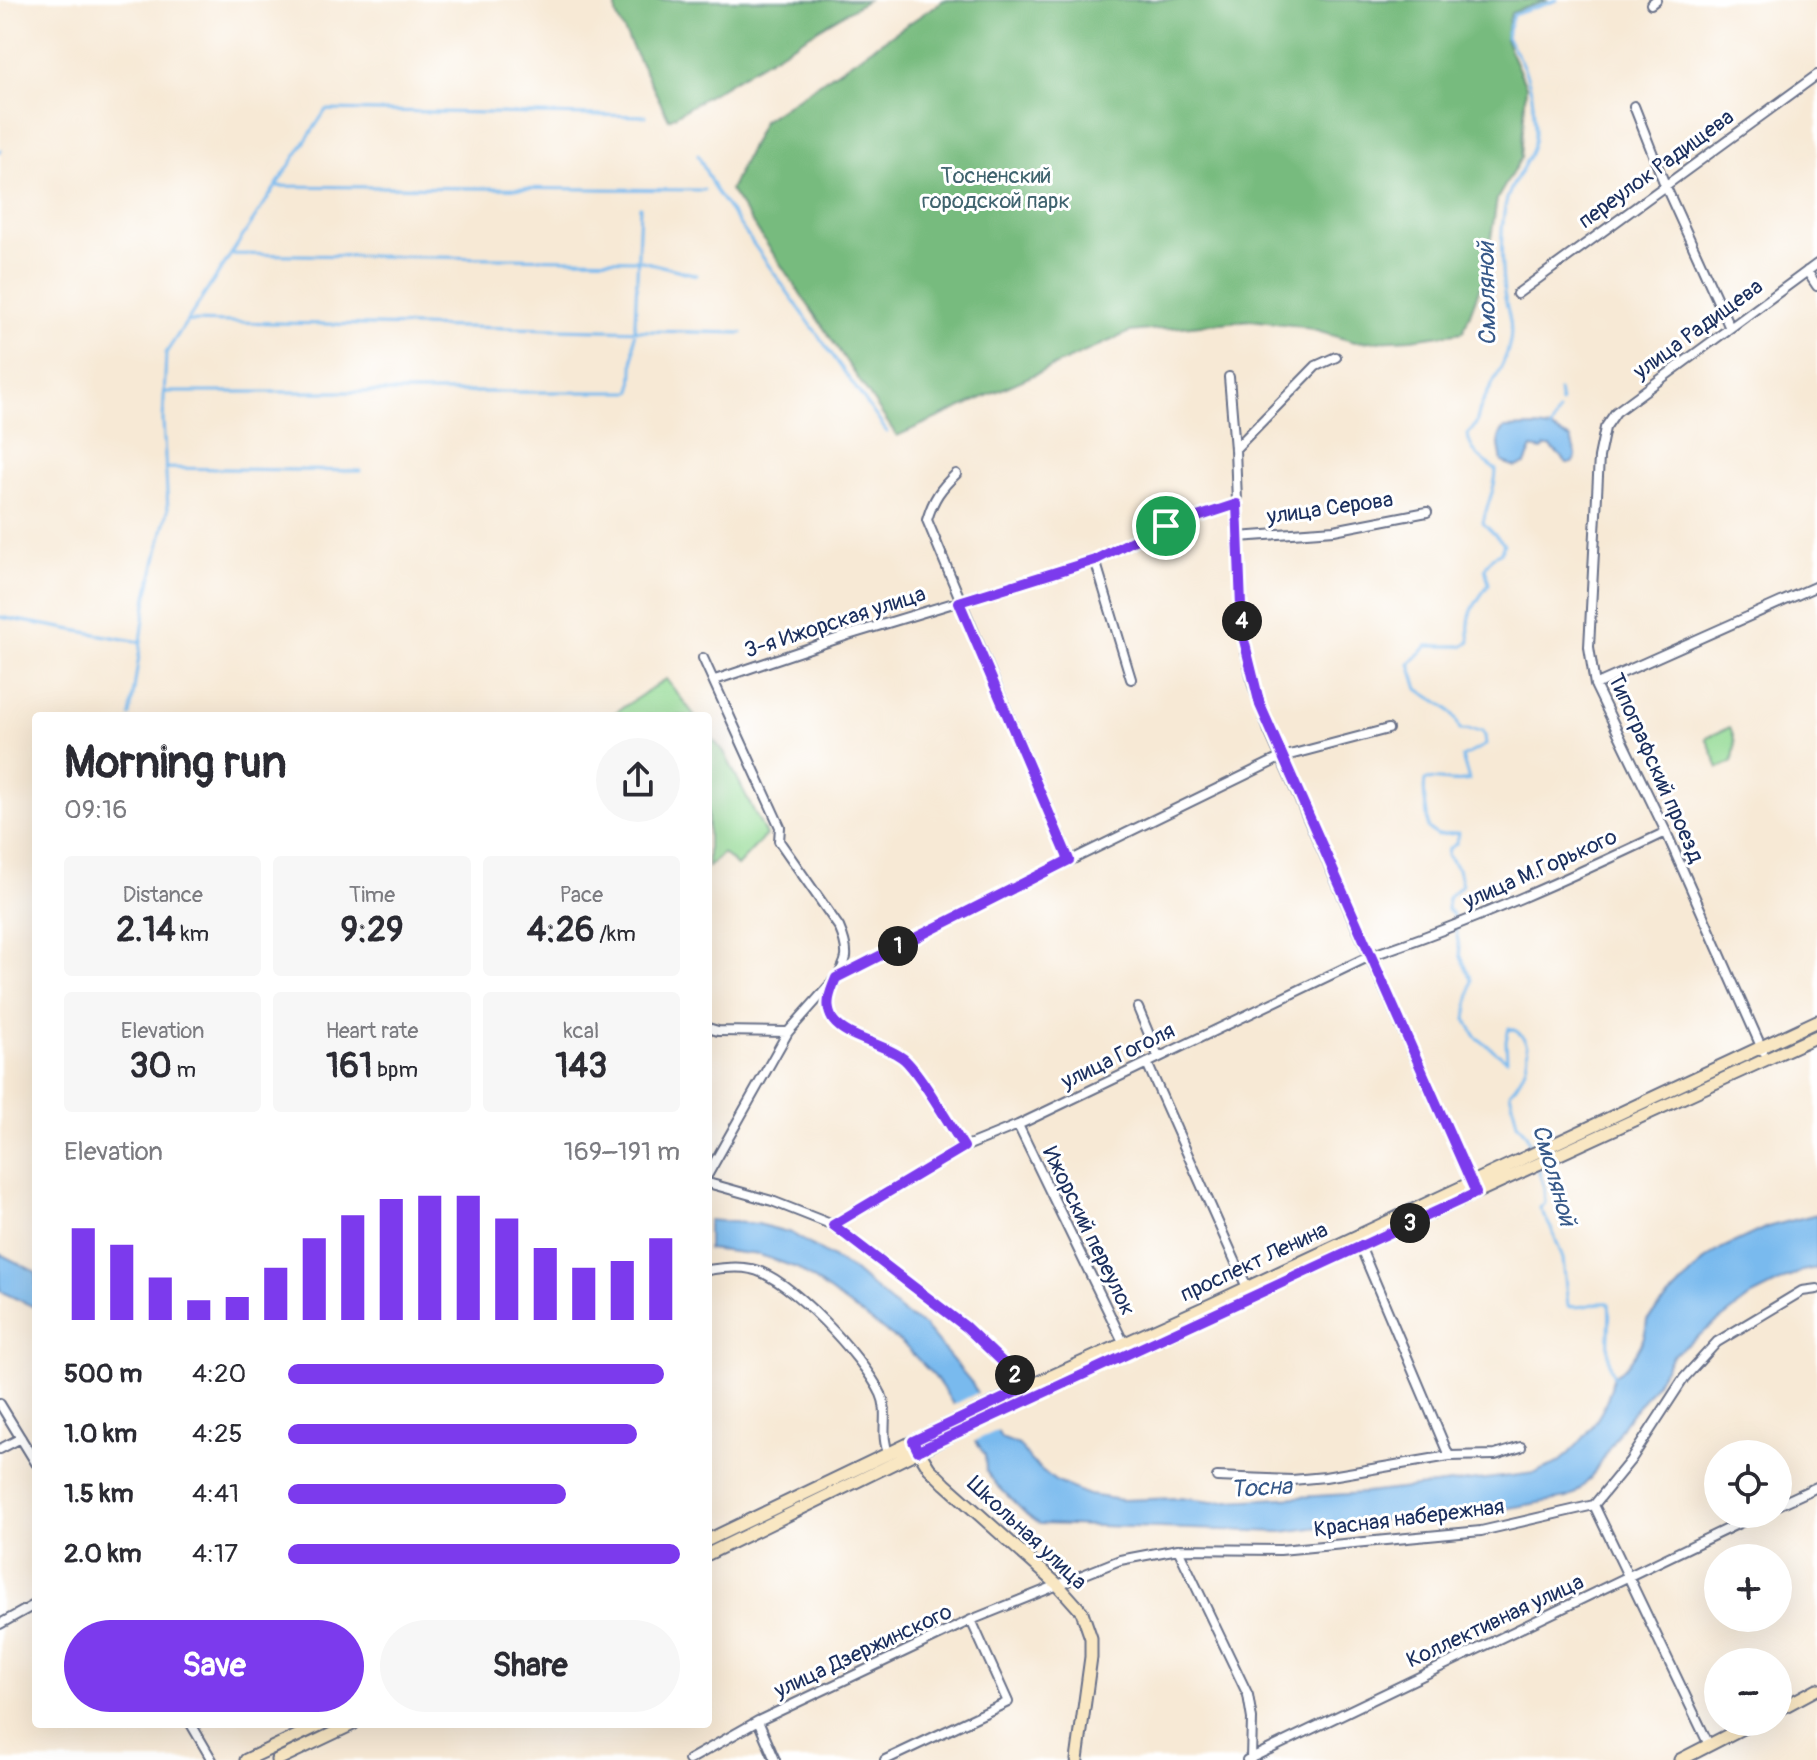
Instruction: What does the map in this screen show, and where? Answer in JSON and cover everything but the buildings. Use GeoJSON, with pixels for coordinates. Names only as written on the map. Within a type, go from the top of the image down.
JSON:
{"type":"FeatureCollection","features":[{"type":"Feature","properties":{"kind":"main road","name":"проспект Ленина"},"geometry":{"type":"LineString","coordinates":[[1566,1146],[1817,1021]]}},
{"type":"Feature","properties":{"kind":"main road","name":"проспект Ленина"},"geometry":{"type":"LineString","coordinates":[[712,1552],[1013,1399],[1506,1172],[1817,1036]]}},
{"type":"Feature","properties":{"kind":"main road","name":"проспект Ленина"},"geometry":{"type":"LineString","coordinates":[[1249,1292],[1360,1246],[1473,1188]]}},
{"type":"Feature","properties":{"kind":"main road","name":"проспект Ленина"},"geometry":{"type":"LineString","coordinates":[[1013,1399],[1025,1388],[1126,1348]]}},
{"type":"Feature","properties":{"kind":"main road","name":"проспект Ленина"},"geometry":{"type":"LineString","coordinates":[[712,1538],[889,1454],[916,1446]]}},
{"type":"Feature","properties":{"kind":"main road","name":"Школьная улица"},"geometry":{"type":"LineString","coordinates":[[916,1446],[929,1468],[1058,1585],[1082,1612],[1091,1638],[1091,1657],[1077,1760]]}},
{"type":"Feature","properties":{"kind":"main road"},"geometry":{"type":"LineString","coordinates":[[1792,1702],[1817,1689]]}},
{"type":"Feature","properties":{"kind":"main road"},"geometry":{"type":"LineString","coordinates":[[246,1760],[314,1728]]}},
{"type":"Feature","properties":{"kind":"main road"},"geometry":{"type":"LineString","coordinates":[[277,1760],[345,1728]]}},
{"type":"Feature","properties":{"kind":"main road"},"geometry":{"type":"LineString","coordinates":[[1680,1760],[1727,1736]]}},
{"type":"Feature","properties":{"kind":"street","name":"переулок Радищева"},"geometry":{"type":"LineString","coordinates":[[1517,294],[1817,75]]}},
{"type":"Feature","properties":{"kind":"street"},"geometry":{"type":"LineString","coordinates":[[1634,106],[1665,185],[1730,328]]}},
{"type":"Feature","properties":{"kind":"street","name":"улица Радищева"},"geometry":{"type":"LineString","coordinates":[[1605,428],[1609,419],[1625,404],[1817,264]]}},
{"type":"Feature","properties":{"kind":"street"},"geometry":{"type":"LineString","coordinates":[[1807,271],[1817,286]]}},
{"type":"Feature","properties":{"kind":"street"},"geometry":{"type":"LineString","coordinates":[[1235,449],[1316,366],[1336,357]]}},
{"type":"Feature","properties":{"kind":"street"},"geometry":{"type":"LineString","coordinates":[[1229,377],[1242,632],[1260,705],[1473,1188]]}},
{"type":"Feature","properties":{"kind":"street","name":"Типографский проезд"},"geometry":{"type":"LineString","coordinates":[[1605,428],[1599,457],[1590,588],[1589,647],[1595,685],[1666,832],[1767,1059]]}},
{"type":"Feature","properties":{"kind":"street"},"geometry":{"type":"LineString","coordinates":[[956,474],[940,489],[927,520],[1069,860]]}},
{"type":"Feature","properties":{"kind":"street","name":"3-я Ижорская улица"},"geometry":{"type":"LineString","coordinates":[[715,680],[845,636],[1095,560],[1146,534],[1237,504]]}},
{"type":"Feature","properties":{"kind":"street","name":"улица Серова"},"geometry":{"type":"LineString","coordinates":[[1238,537],[1334,530],[1427,512]]}},
{"type":"Feature","properties":{"kind":"street"},"geometry":{"type":"LineString","coordinates":[[1095,560],[1131,679]]}},
{"type":"Feature","properties":{"kind":"street"},"geometry":{"type":"LineString","coordinates":[[1595,685],[1817,586]]}},
{"type":"Feature","properties":{"kind":"street"},"geometry":{"type":"LineString","coordinates":[[703,658],[780,827],[779,841],[839,927],[846,956],[829,995],[831,1018],[842,1029],[890,1049],[907,1062],[964,1147]]}},
{"type":"Feature","properties":{"kind":"street"},"geometry":{"type":"LineString","coordinates":[[712,1167],[788,1032],[836,978],[1282,757],[1388,729]]}},
{"type":"Feature","properties":{"kind":"street","name":"улица М.Горького"},"geometry":{"type":"LineString","coordinates":[[1428,937],[1570,878],[1666,832]]}},
{"type":"Feature","properties":{"kind":"street","name":"улица Гоголя"},"geometry":{"type":"LineString","coordinates":[[833,1225],[964,1147],[1018,1125],[1370,956],[1428,937]]}},
{"type":"Feature","properties":{"kind":"street"},"geometry":{"type":"LineString","coordinates":[[1138,1008],[1158,1056]]}},
{"type":"Feature","properties":{"kind":"street"},"geometry":{"type":"LineString","coordinates":[[712,1029],[788,1032]]}},
{"type":"Feature","properties":{"kind":"street"},"geometry":{"type":"LineString","coordinates":[[1147,1063],[1249,1292]]}},
{"type":"Feature","properties":{"kind":"street","name":"Ижорский переулок"},"geometry":{"type":"LineString","coordinates":[[1018,1125],[1126,1348]]}},
{"type":"Feature","properties":{"kind":"street"},"geometry":{"type":"LineString","coordinates":[[712,1184],[772,1201],[833,1225],[966,1327],[1013,1372],[1025,1388]]}},
{"type":"Feature","properties":{"kind":"street"},"geometry":{"type":"LineString","coordinates":[[1360,1246],[1449,1456]]}},
{"type":"Feature","properties":{"kind":"street"},"geometry":{"type":"LineString","coordinates":[[712,1270],[750,1268],[771,1276],[811,1308],[871,1377],[883,1397],[884,1444],[889,1454]]}},
{"type":"Feature","properties":{"kind":"street"},"geometry":{"type":"LineString","coordinates":[[1709,1745],[1594,1505],[1630,1461],[1684,1378],[1717,1342],[1802,1291],[1817,1289]]}},
{"type":"Feature","properties":{"kind":"street"},"geometry":{"type":"LineString","coordinates":[[0,1404],[32,1455]]}},
{"type":"Feature","properties":{"kind":"street"},"geometry":{"type":"LineString","coordinates":[[0,1449],[21,1438]]}},
{"type":"Feature","properties":{"kind":"street"},"geometry":{"type":"LineString","coordinates":[[1217,1477],[1292,1480],[1325,1477],[1449,1456],[1495,1455],[1521,1447]]}},
{"type":"Feature","properties":{"kind":"street"},"geometry":{"type":"LineString","coordinates":[[1792,1499],[1817,1487]]}},
{"type":"Feature","properties":{"kind":"street","name":"Красная набережная"},"geometry":{"type":"LineString","coordinates":[[1058,1585],[1120,1560],[1178,1549],[1280,1550],[1378,1542],[1481,1531],[1594,1505]]}},
{"type":"Feature","properties":{"kind":"street","name":"Коллективная улица"},"geometry":{"type":"LineString","coordinates":[[1249,1759],[1728,1528]]}},
{"type":"Feature","properties":{"kind":"street"},"geometry":{"type":"LineString","coordinates":[[1178,1549],[1248,1695],[1252,1719],[1249,1759]]}},
{"type":"Feature","properties":{"kind":"street","name":"улица Дзержинского"},"geometry":{"type":"LineString","coordinates":[[689,1760],[710,1755],[758,1721],[971,1620],[1058,1585]]}},
{"type":"Feature","properties":{"kind":"street"},"geometry":{"type":"LineString","coordinates":[[0,1624],[32,1606]]}},
{"type":"Feature","properties":{"kind":"street"},"geometry":{"type":"LineString","coordinates":[[885,1760],[1008,1702],[971,1620]]}},
{"type":"Feature","properties":{"kind":"street"},"geometry":{"type":"LineString","coordinates":[[758,1721],[775,1760]]}},
{"type":"Feature","properties":{"kind":"street"},"geometry":{"type":"LineString","coordinates":[[193,1728],[212,1760]]}},
{"type":"Feature","properties":{"kind":"green space"},"geometry":{"type":"Polygon","coordinates":[[[616,0],[867,0],[669,119],[616,15],[616,0]]]}},
{"type":"Feature","properties":{"kind":"green space","name":"Тосненский городской парк"},"geometry":{"type":"Polygon","coordinates":[[[944,0],[1548,0],[1511,13],[1505,39],[1526,86],[1521,158],[1497,199],[1486,271],[1463,332],[1355,342],[1299,326],[1251,320],[1130,332],[897,436],[730,190],[763,121],[944,0]]]}},
{"type":"Feature","properties":{"kind":"green space"},"geometry":{"type":"Polygon","coordinates":[[[666,679],[692,712],[616,712],[666,679]]]}},
{"type":"Feature","properties":{"kind":"green space"},"geometry":{"type":"Polygon","coordinates":[[[1730,727],[1735,744],[1732,762],[1719,768],[1706,738],[1730,727]]]}},
{"type":"Feature","properties":{"kind":"green space"},"geometry":{"type":"Polygon","coordinates":[[[712,738],[725,754],[766,835],[737,866],[723,853],[712,863],[712,738]]]}},
{"type":"Feature","properties":{"kind":"water"},"geometry":{"type":"Polygon","coordinates":[[[1505,428],[1551,429],[1571,439],[1576,456],[1573,463],[1567,463],[1551,447],[1542,450],[1532,448],[1525,464],[1516,467],[1502,462],[1499,439],[1505,428]]]}},
{"type":"Feature","properties":{"kind":"water"},"geometry":{"type":"Polygon","coordinates":[[[1817,1214],[1817,1268],[1802,1271],[1752,1296],[1672,1356],[1655,1385],[1625,1422],[1590,1479],[1574,1495],[1445,1519],[1371,1520],[1282,1532],[1040,1524],[1027,1515],[986,1471],[985,1455],[944,1390],[904,1345],[797,1268],[760,1255],[712,1249],[712,1220],[758,1224],[791,1233],[854,1271],[904,1314],[924,1326],[972,1383],[1001,1438],[1019,1445],[1031,1461],[1055,1481],[1088,1495],[1122,1500],[1179,1498],[1213,1502],[1366,1493],[1536,1473],[1553,1465],[1578,1445],[1594,1424],[1607,1400],[1613,1376],[1626,1366],[1641,1344],[1647,1320],[1706,1259],[1767,1227],[1817,1214]]]}},
{"type":"Feature","properties":{"kind":"water"},"geometry":{"type":"Polygon","coordinates":[[[0,1254],[32,1270],[32,1306],[0,1291],[0,1254]]]}},
{"type":"Feature","properties":{"kind":"pier"},"geometry":{"type":"Polygon","coordinates":[[[981,1391],[1001,1429],[972,1442],[949,1407],[981,1391]]]}},
{"type":"Feature","properties":{"kind":"waterway","name":"Смоляной"},"geometry":{"type":"LineString","coordinates":[[1557,0],[1513,15],[1506,37],[1523,65],[1529,84],[1535,139],[1510,191],[1503,217],[1502,272],[1510,341],[1502,365],[1468,434],[1474,450],[1496,470],[1483,523],[1504,544],[1500,553],[1492,557],[1485,568],[1489,584],[1472,611],[1470,641],[1463,646],[1427,646],[1410,664],[1418,689],[1444,705],[1460,730],[1482,731],[1485,736],[1486,745],[1462,757],[1469,780],[1425,780],[1424,786],[1428,829],[1437,835],[1458,833],[1456,844],[1448,849],[1447,855],[1458,869],[1462,885],[1448,898],[1447,909],[1453,915],[1461,957],[1472,980],[1466,1019],[1476,1037],[1507,1060],[1509,1028],[1525,1040],[1528,1057],[1521,1076],[1510,1092],[1517,1123],[1526,1134],[1544,1187],[1545,1203],[1540,1208],[1563,1259],[1568,1306],[1609,1303],[1609,1361],[1615,1378]]}},
{"type":"Feature","properties":{"kind":"waterway"},"geometry":{"type":"LineString","coordinates":[[0,617],[141,642],[147,596],[168,510],[163,421],[166,353],[326,110],[646,116]]}},
{"type":"Feature","properties":{"kind":"waterway"},"geometry":{"type":"LineString","coordinates":[[698,155],[715,190],[887,432]]}},
{"type":"Feature","properties":{"kind":"waterway"},"geometry":{"type":"LineString","coordinates":[[276,186],[704,190]]}},
{"type":"Feature","properties":{"kind":"waterway"},"geometry":{"type":"LineString","coordinates":[[165,392],[632,392],[640,207]]}},
{"type":"Feature","properties":{"kind":"waterway"},"geometry":{"type":"LineString","coordinates":[[231,254],[638,260],[697,275]]}},
{"type":"Feature","properties":{"kind":"waterway"},"geometry":{"type":"LineString","coordinates":[[187,321],[742,333]]}},
{"type":"Feature","properties":{"kind":"waterway"},"geometry":{"type":"LineString","coordinates":[[1559,391],[1561,403]]}},
{"type":"Feature","properties":{"kind":"waterway"},"geometry":{"type":"LineString","coordinates":[[1551,429],[1559,411]]}},
{"type":"Feature","properties":{"kind":"waterway"},"geometry":{"type":"LineString","coordinates":[[165,468],[360,471]]}},
{"type":"Feature","properties":{"kind":"waterway"},"geometry":{"type":"LineString","coordinates":[[131,712],[141,642]]}},
{"type":"Feature","properties":{"kind":"route"},"geometry":{"type":"LineString","coordinates":[[1237,504],[1242,632],[1253,685],[1269,731],[1476,1193],[918,1451],[913,1441],[1025,1388],[1013,1372],[966,1327],[833,1225],[964,1147],[907,1062],[890,1049],[842,1029],[831,1018],[829,995],[836,978],[1069,860],[959,602],[1095,560],[1166,526],[1237,504]]}},
{"type":"Feature","properties":{"kind":"water label","name":"Тосна"},"geometry":{"type":"Point","coordinates":[1261,1488]}}]}
